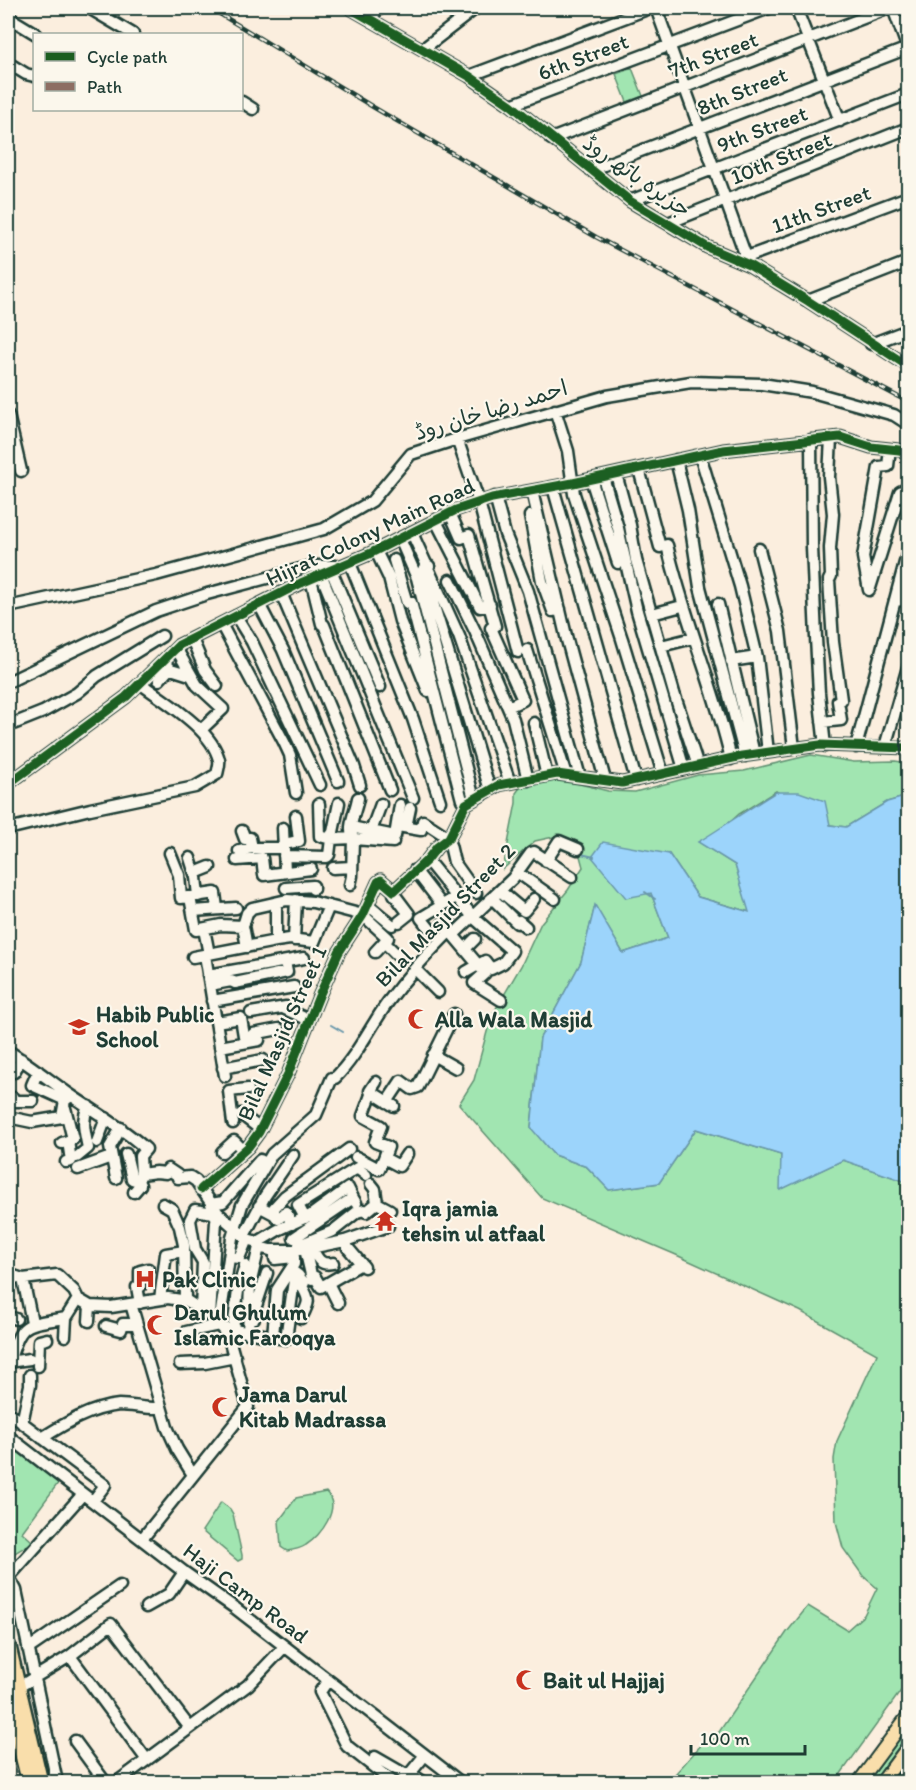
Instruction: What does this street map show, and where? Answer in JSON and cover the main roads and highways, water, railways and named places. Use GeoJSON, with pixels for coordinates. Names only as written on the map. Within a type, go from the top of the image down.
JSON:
{"type":"FeatureCollection","features":[{"type":"Feature","properties":{"kind":"highway"},"geometry":{"type":"LineString","coordinates":[[8,1647],[12,1692],[30,1782]]}},
{"type":"Feature","properties":{"kind":"highway"},"geometry":{"type":"LineString","coordinates":[[12,1692],[40,1782]]}},
{"type":"Feature","properties":{"kind":"main road"},"geometry":{"type":"LineString","coordinates":[[859,1782],[909,1716]]}},
{"type":"Feature","properties":{"kind":"main road"},"geometry":{"type":"LineString","coordinates":[[882,1782],[909,1747]]}},
{"type":"Feature","properties":{"kind":"water"},"geometry":{"type":"Polygon","coordinates":[[[776,792],[799,792],[825,801],[830,825],[846,827],[887,802],[908,796],[908,1192],[904,1181],[843,1160],[780,1190],[781,1155],[696,1129],[659,1183],[609,1190],[587,1167],[554,1155],[531,1128],[540,1038],[581,962],[595,905],[623,953],[668,938],[651,893],[626,898],[592,857],[603,842],[669,854],[698,897],[749,912],[735,865],[698,842],[776,792]]]}},
{"type":"Feature","properties":{"kind":"waterway"},"geometry":{"type":"LineString","coordinates":[[581,854],[594,857]]}},
{"type":"Feature","properties":{"kind":"waterway"},"geometry":{"type":"LineString","coordinates":[[645,892],[655,899]]}},
{"type":"Feature","properties":{"kind":"waterway"},"geometry":{"type":"LineString","coordinates":[[331,1025],[343,1032]]}},
{"type":"Feature","properties":{"kind":"railway"},"geometry":{"type":"LineString","coordinates":[[210,8],[373,107],[596,237],[908,402]]}},
{"type":"Feature","properties":{"kind":"place","name":"Alla Wala Masjid"},"geometry":{"type":"Point","coordinates":[418,1019]}},
{"type":"Feature","properties":{"kind":"place","name":"Habib Public School"},"geometry":{"type":"Point","coordinates":[79,1027]}},
{"type":"Feature","properties":{"kind":"place","name":"Iqra jamia tehsin ul atfaal"},"geometry":{"type":"Point","coordinates":[385,1221]}},
{"type":"Feature","properties":{"kind":"place","name":"Pak Clinic"},"geometry":{"type":"Point","coordinates":[145,1279]}},
{"type":"Feature","properties":{"kind":"place","name":"Darul Ghulum Islamic Farooqya"},"geometry":{"type":"Point","coordinates":[157,1325]}},
{"type":"Feature","properties":{"kind":"place","name":"Jama Darul Kitab Madrassa"},"geometry":{"type":"Point","coordinates":[222,1407]}},
{"type":"Feature","properties":{"kind":"place","name":"Bait ul Hajjaj"},"geometry":{"type":"Point","coordinates":[526,1680]}}]}
